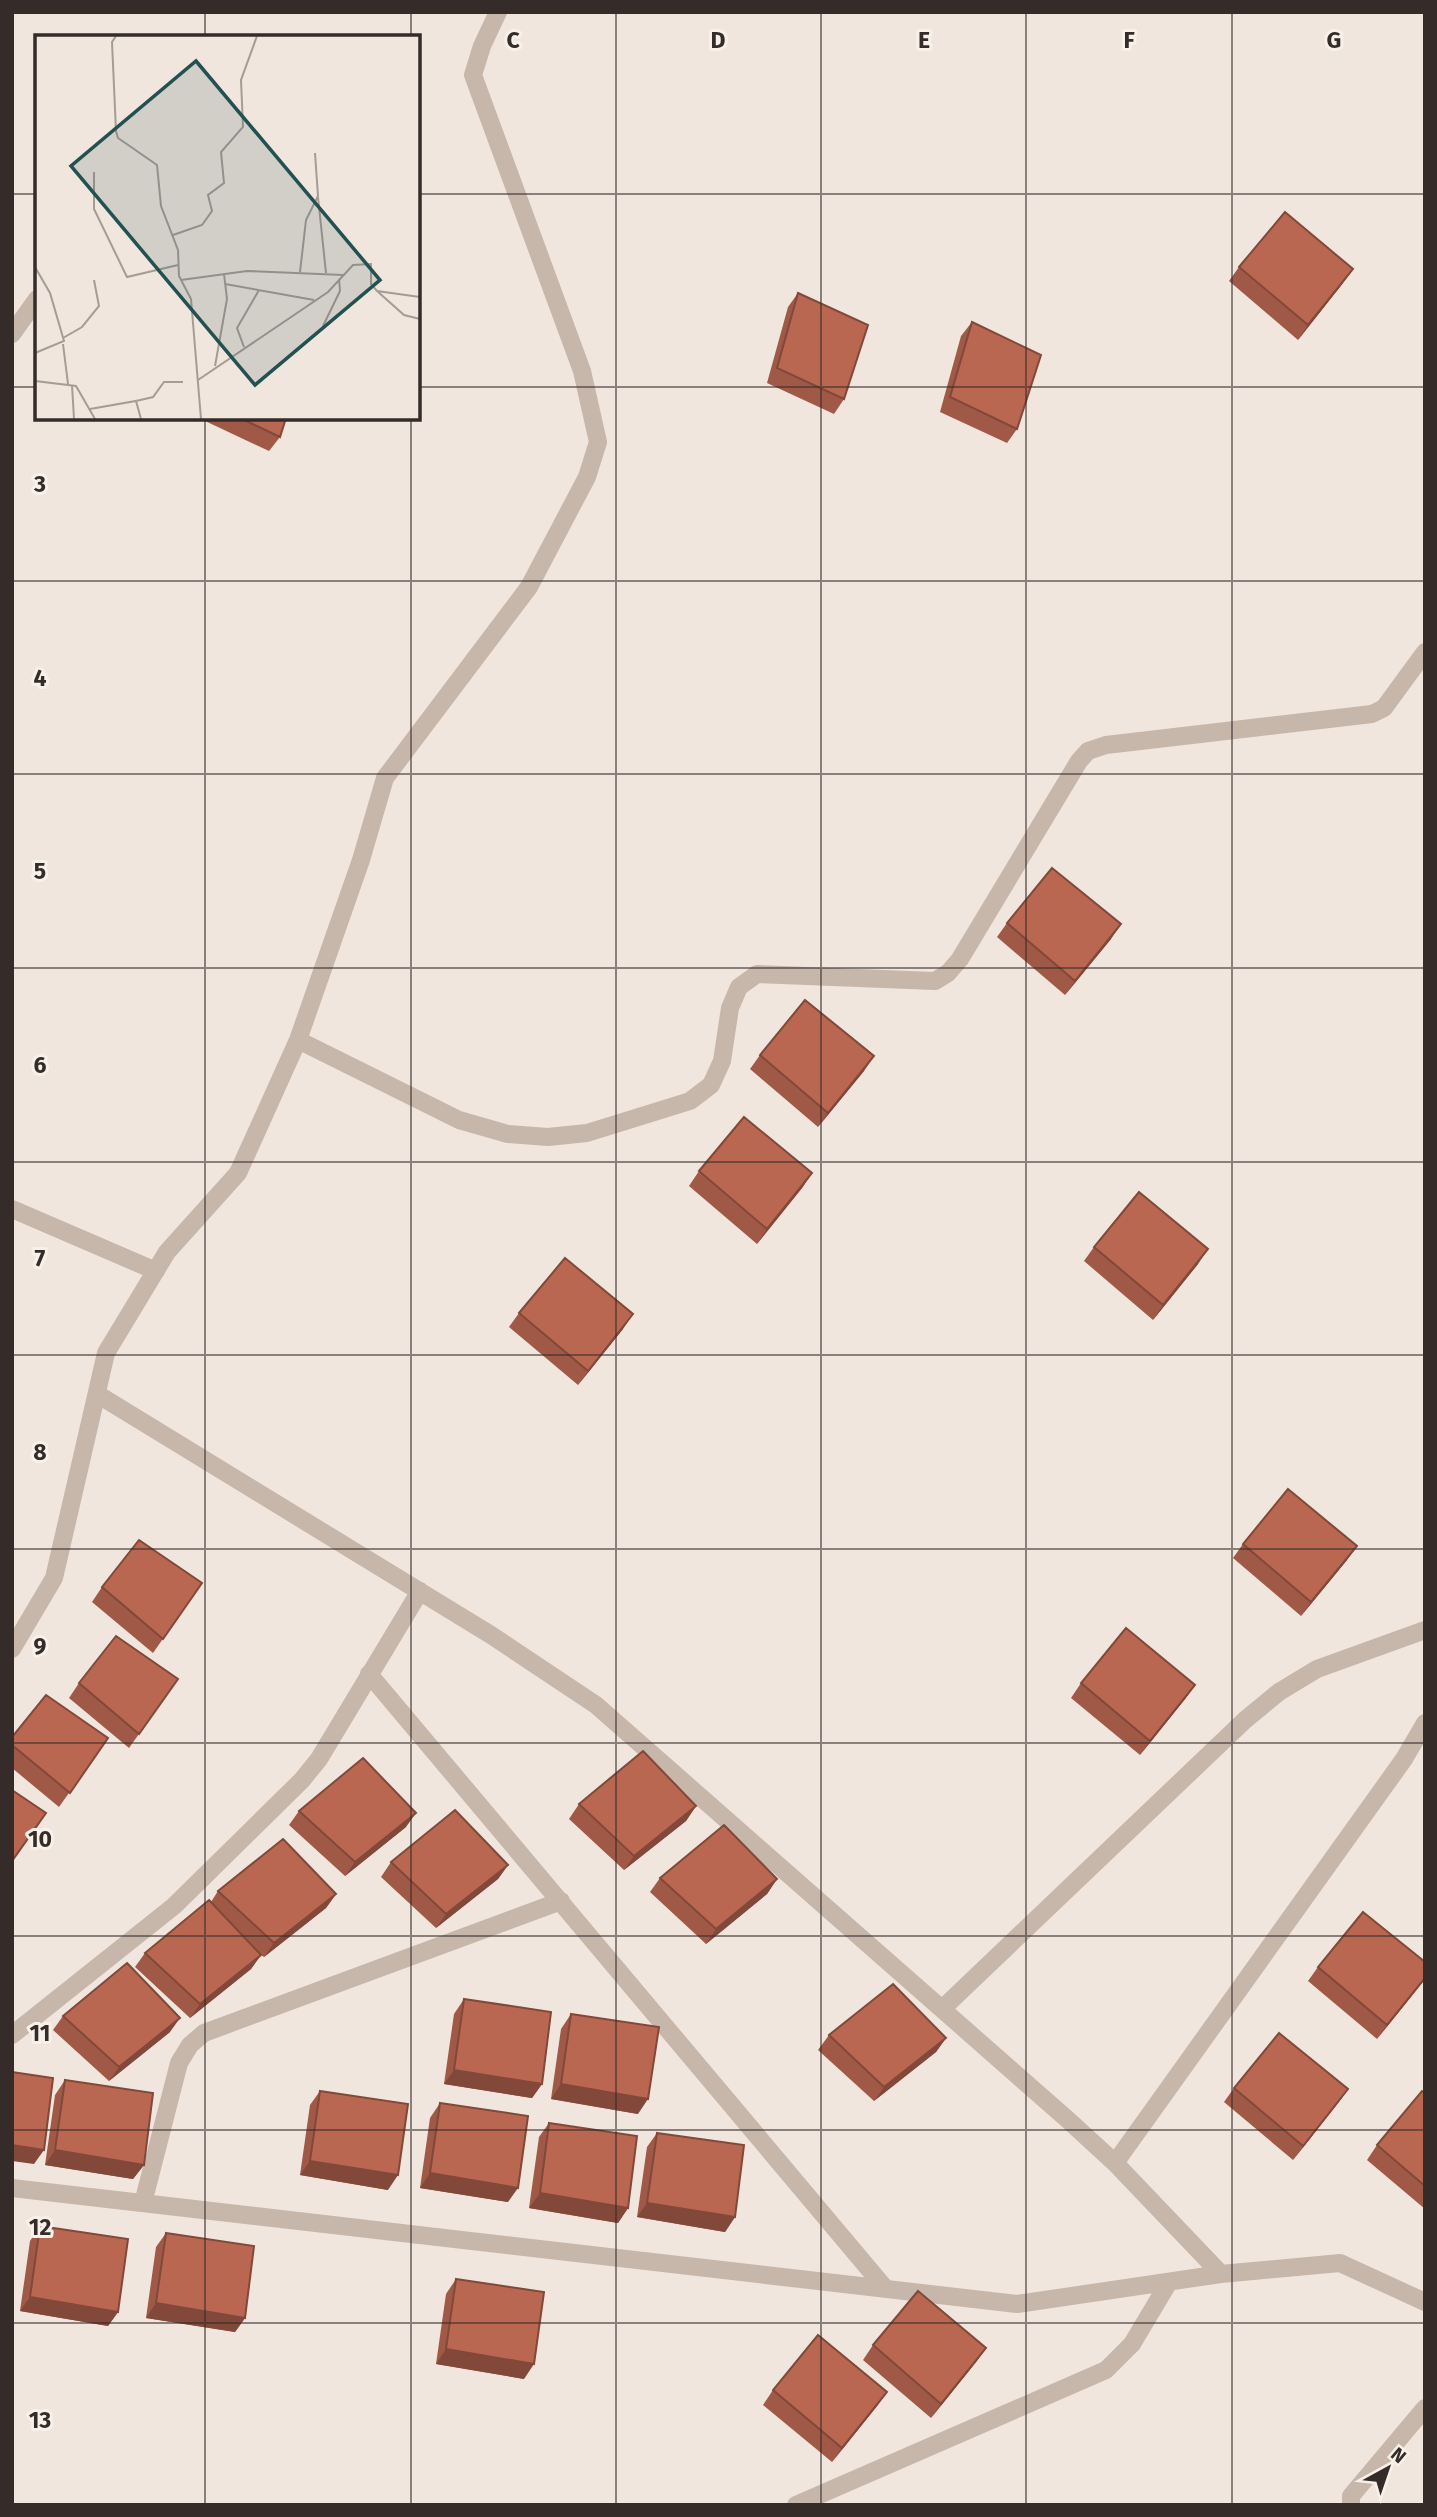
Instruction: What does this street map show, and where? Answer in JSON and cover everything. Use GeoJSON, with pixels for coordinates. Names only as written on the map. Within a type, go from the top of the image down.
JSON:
{"type":"FeatureCollection","features":[{"type":"Feature","properties":{"kind":"street"},"geometry":{"type":"LineString","coordinates":[[12,1649],[54,1578],[106,1353],[167,1252],[239,1173],[298,1040],[361,860],[385,778],[529,587],[587,477],[598,442],[582,371],[473,75],[482,46],[498,12]]}},
{"type":"Feature","properties":{"kind":"street"},"geometry":{"type":"LineString","coordinates":[[12,334],[35,302]]}},
{"type":"Feature","properties":{"kind":"street"},"geometry":{"type":"LineString","coordinates":[[298,1040],[459,1121],[508,1134],[548,1137],[587,1133],[690,1101],[711,1085],[722,1061],[730,1008],[739,987],[757,974],[934,981],[948,973],[960,959],[1079,761],[1088,751],[1106,745],[1372,714],[1384,709],[1425,652]]}},
{"type":"Feature","properties":{"kind":"street"},"geometry":{"type":"LineString","coordinates":[[12,1209],[156,1271]]}},
{"type":"Feature","properties":{"kind":"street"},"geometry":{"type":"LineString","coordinates":[[97,1394],[514,1649],[596,1705],[1115,2163],[1221,2274]]}},
{"type":"Feature","properties":{"kind":"street"},"geometry":{"type":"LineString","coordinates":[[12,2035],[174,1906],[302,1780],[319,1759],[420,1591]]}},
{"type":"Feature","properties":{"kind":"street"},"geometry":{"type":"LineString","coordinates":[[942,2009],[1245,1720],[1279,1692],[1317,1669],[1425,1630]]}},
{"type":"Feature","properties":{"kind":"street"},"geometry":{"type":"LineString","coordinates":[[369,1674],[885,2288]]}},
{"type":"Feature","properties":{"kind":"street"},"geometry":{"type":"LineString","coordinates":[[1115,2163],[1404,1759],[1425,1723]]}},
{"type":"Feature","properties":{"kind":"street"},"geometry":{"type":"LineString","coordinates":[[143,2203],[179,2063],[190,2045],[204,2033],[561,1901]]}},
{"type":"Feature","properties":{"kind":"street"},"geometry":{"type":"LineString","coordinates":[[12,2188],[1017,2304],[1221,2274],[1340,2263],[1425,2302]]}},
{"type":"Feature","properties":{"kind":"street"},"geometry":{"type":"LineString","coordinates":[[796,2505],[1106,2370],[1132,2344],[1168,2282]]}},
{"type":"Feature","properties":{"kind":"street"},"geometry":{"type":"LineString","coordinates":[[1351,2505],[1351,2496],[1425,2408]]}},
{"type":"Feature","properties":{"kind":"building"},"geometry":{"type":"Polygon","coordinates":[[[1285,212],[1353,269],[1308,325],[1239,267],[1285,212]]]}},
{"type":"Feature","properties":{"kind":"building"},"geometry":{"type":"Polygon","coordinates":[[[798,293],[868,325],[844,399],[777,368],[798,293]]]}},
{"type":"Feature","properties":{"kind":"building"},"geometry":{"type":"Polygon","coordinates":[[[972,322],[1041,355],[1017,429],[950,397],[972,322]]]}},
{"type":"Feature","properties":{"kind":"building"},"geometry":{"type":"Polygon","coordinates":[[[244,420],[285,420],[280,437],[244,420]]]}},
{"type":"Feature","properties":{"kind":"building"},"geometry":{"type":"Polygon","coordinates":[[[1052,868],[1121,924],[1075,981],[1007,923],[1052,868]]]}},
{"type":"Feature","properties":{"kind":"building"},"geometry":{"type":"Polygon","coordinates":[[[805,1000],[874,1056],[828,1113],[760,1055],[805,1000]]]}},
{"type":"Feature","properties":{"kind":"building"},"geometry":{"type":"Polygon","coordinates":[[[744,1117],[812,1173],[767,1229],[699,1171],[744,1117]]]}},
{"type":"Feature","properties":{"kind":"building"},"geometry":{"type":"Polygon","coordinates":[[[1139,1192],[1208,1249],[1163,1305],[1094,1247],[1139,1192]]]}},
{"type":"Feature","properties":{"kind":"building"},"geometry":{"type":"Polygon","coordinates":[[[565,1258],[633,1314],[588,1371],[519,1313],[565,1258]]]}},
{"type":"Feature","properties":{"kind":"building"},"geometry":{"type":"Polygon","coordinates":[[[1288,1489],[1357,1546],[1311,1602],[1243,1544],[1288,1489]]]}},
{"type":"Feature","properties":{"kind":"building"},"geometry":{"type":"Polygon","coordinates":[[[139,1540],[202,1583],[163,1639],[102,1587],[139,1540]]]}},
{"type":"Feature","properties":{"kind":"building"},"geometry":{"type":"Polygon","coordinates":[[[1126,1628],[1195,1685],[1150,1741],[1081,1683],[1126,1628]]]}},
{"type":"Feature","properties":{"kind":"building"},"geometry":{"type":"Polygon","coordinates":[[[116,1636],[178,1679],[139,1734],[79,1683],[116,1636]]]}},
{"type":"Feature","properties":{"kind":"building"},"geometry":{"type":"Polygon","coordinates":[[[46,1695],[108,1738],[70,1793],[12,1745],[12,1737],[46,1695]]]}},
{"type":"Feature","properties":{"kind":"building"},"geometry":{"type":"Polygon","coordinates":[[[643,1751],[696,1806],[634,1856],[579,1804],[643,1751]]]}},
{"type":"Feature","properties":{"kind":"building"},"geometry":{"type":"Polygon","coordinates":[[[363,1758],[416,1813],[355,1862],[299,1811],[363,1758]]]}},
{"type":"Feature","properties":{"kind":"building"},"geometry":{"type":"Polygon","coordinates":[[[12,1790],[46,1813],[12,1861],[12,1790]]]}},
{"type":"Feature","properties":{"kind":"building"},"geometry":{"type":"Polygon","coordinates":[[[455,1810],[508,1865],[446,1914],[391,1862],[455,1810]]]}},
{"type":"Feature","properties":{"kind":"building"},"geometry":{"type":"Polygon","coordinates":[[[724,1825],[777,1879],[716,1929],[660,1878],[724,1825]]]}},
{"type":"Feature","properties":{"kind":"building"},"geometry":{"type":"Polygon","coordinates":[[[283,1839],[336,1894],[274,1943],[218,1891],[283,1839]]]}},
{"type":"Feature","properties":{"kind":"building"},"geometry":{"type":"Polygon","coordinates":[[[209,1900],[261,1955],[200,2004],[145,1953],[209,1900]]]}},
{"type":"Feature","properties":{"kind":"building"},"geometry":{"type":"Polygon","coordinates":[[[1363,1912],[1425,1962],[1425,1978],[1387,2025],[1318,1967],[1363,1912]]]}},
{"type":"Feature","properties":{"kind":"building"},"geometry":{"type":"Polygon","coordinates":[[[127,1963],[180,2018],[119,2067],[63,2016],[127,1963]]]}},
{"type":"Feature","properties":{"kind":"building"},"geometry":{"type":"Polygon","coordinates":[[[893,1984],[946,2038],[884,2087],[829,2035],[893,1984]]]}},
{"type":"Feature","properties":{"kind":"building"},"geometry":{"type":"Polygon","coordinates":[[[464,1999],[551,2012],[542,2084],[454,2070],[464,1999]]]}},
{"type":"Feature","properties":{"kind":"building"},"geometry":{"type":"Polygon","coordinates":[[[571,2014],[659,2027],[648,2099],[561,2084],[571,2014]]]}},
{"type":"Feature","properties":{"kind":"building"},"geometry":{"type":"Polygon","coordinates":[[[1279,2033],[1348,2089],[1303,2146],[1234,2088],[1279,2033]]]}},
{"type":"Feature","properties":{"kind":"building"},"geometry":{"type":"Polygon","coordinates":[[[12,2072],[53,2078],[44,2150],[12,2145],[12,2072]]]}},
{"type":"Feature","properties":{"kind":"building"},"geometry":{"type":"Polygon","coordinates":[[[65,2080],[153,2093],[144,2165],[55,2150],[65,2080]]]}},
{"type":"Feature","properties":{"kind":"building"},"geometry":{"type":"Polygon","coordinates":[[[320,2091],[408,2104],[398,2175],[310,2161],[320,2091]]]}},
{"type":"Feature","properties":{"kind":"building"},"geometry":{"type":"Polygon","coordinates":[[[1422,2091],[1425,2093],[1425,2186],[1377,2145],[1422,2091]]]}},
{"type":"Feature","properties":{"kind":"building"},"geometry":{"type":"Polygon","coordinates":[[[440,2103],[528,2116],[518,2188],[430,2173],[440,2103]]]}},
{"type":"Feature","properties":{"kind":"building"},"geometry":{"type":"Polygon","coordinates":[[[549,2123],[637,2136],[628,2208],[540,2193],[549,2123]]]}},
{"type":"Feature","properties":{"kind":"building"},"geometry":{"type":"Polygon","coordinates":[[[657,2133],[744,2145],[735,2217],[647,2203],[657,2133]]]}},
{"type":"Feature","properties":{"kind":"building"},"geometry":{"type":"Polygon","coordinates":[[[40,2226],[128,2239],[118,2312],[30,2297],[40,2226]]]}},
{"type":"Feature","properties":{"kind":"building"},"geometry":{"type":"Polygon","coordinates":[[[166,2233],[254,2246],[245,2318],[156,2303],[166,2233]]]}},
{"type":"Feature","properties":{"kind":"building"},"geometry":{"type":"Polygon","coordinates":[[[456,2279],[544,2292],[534,2364],[446,2349],[456,2279]]]}},
{"type":"Feature","properties":{"kind":"building"},"geometry":{"type":"Polygon","coordinates":[[[918,2291],[986,2348],[941,2404],[873,2345],[918,2291]]]}},
{"type":"Feature","properties":{"kind":"building"},"geometry":{"type":"Polygon","coordinates":[[[818,2335],[887,2392],[842,2448],[773,2390],[818,2335]]]}}]}
